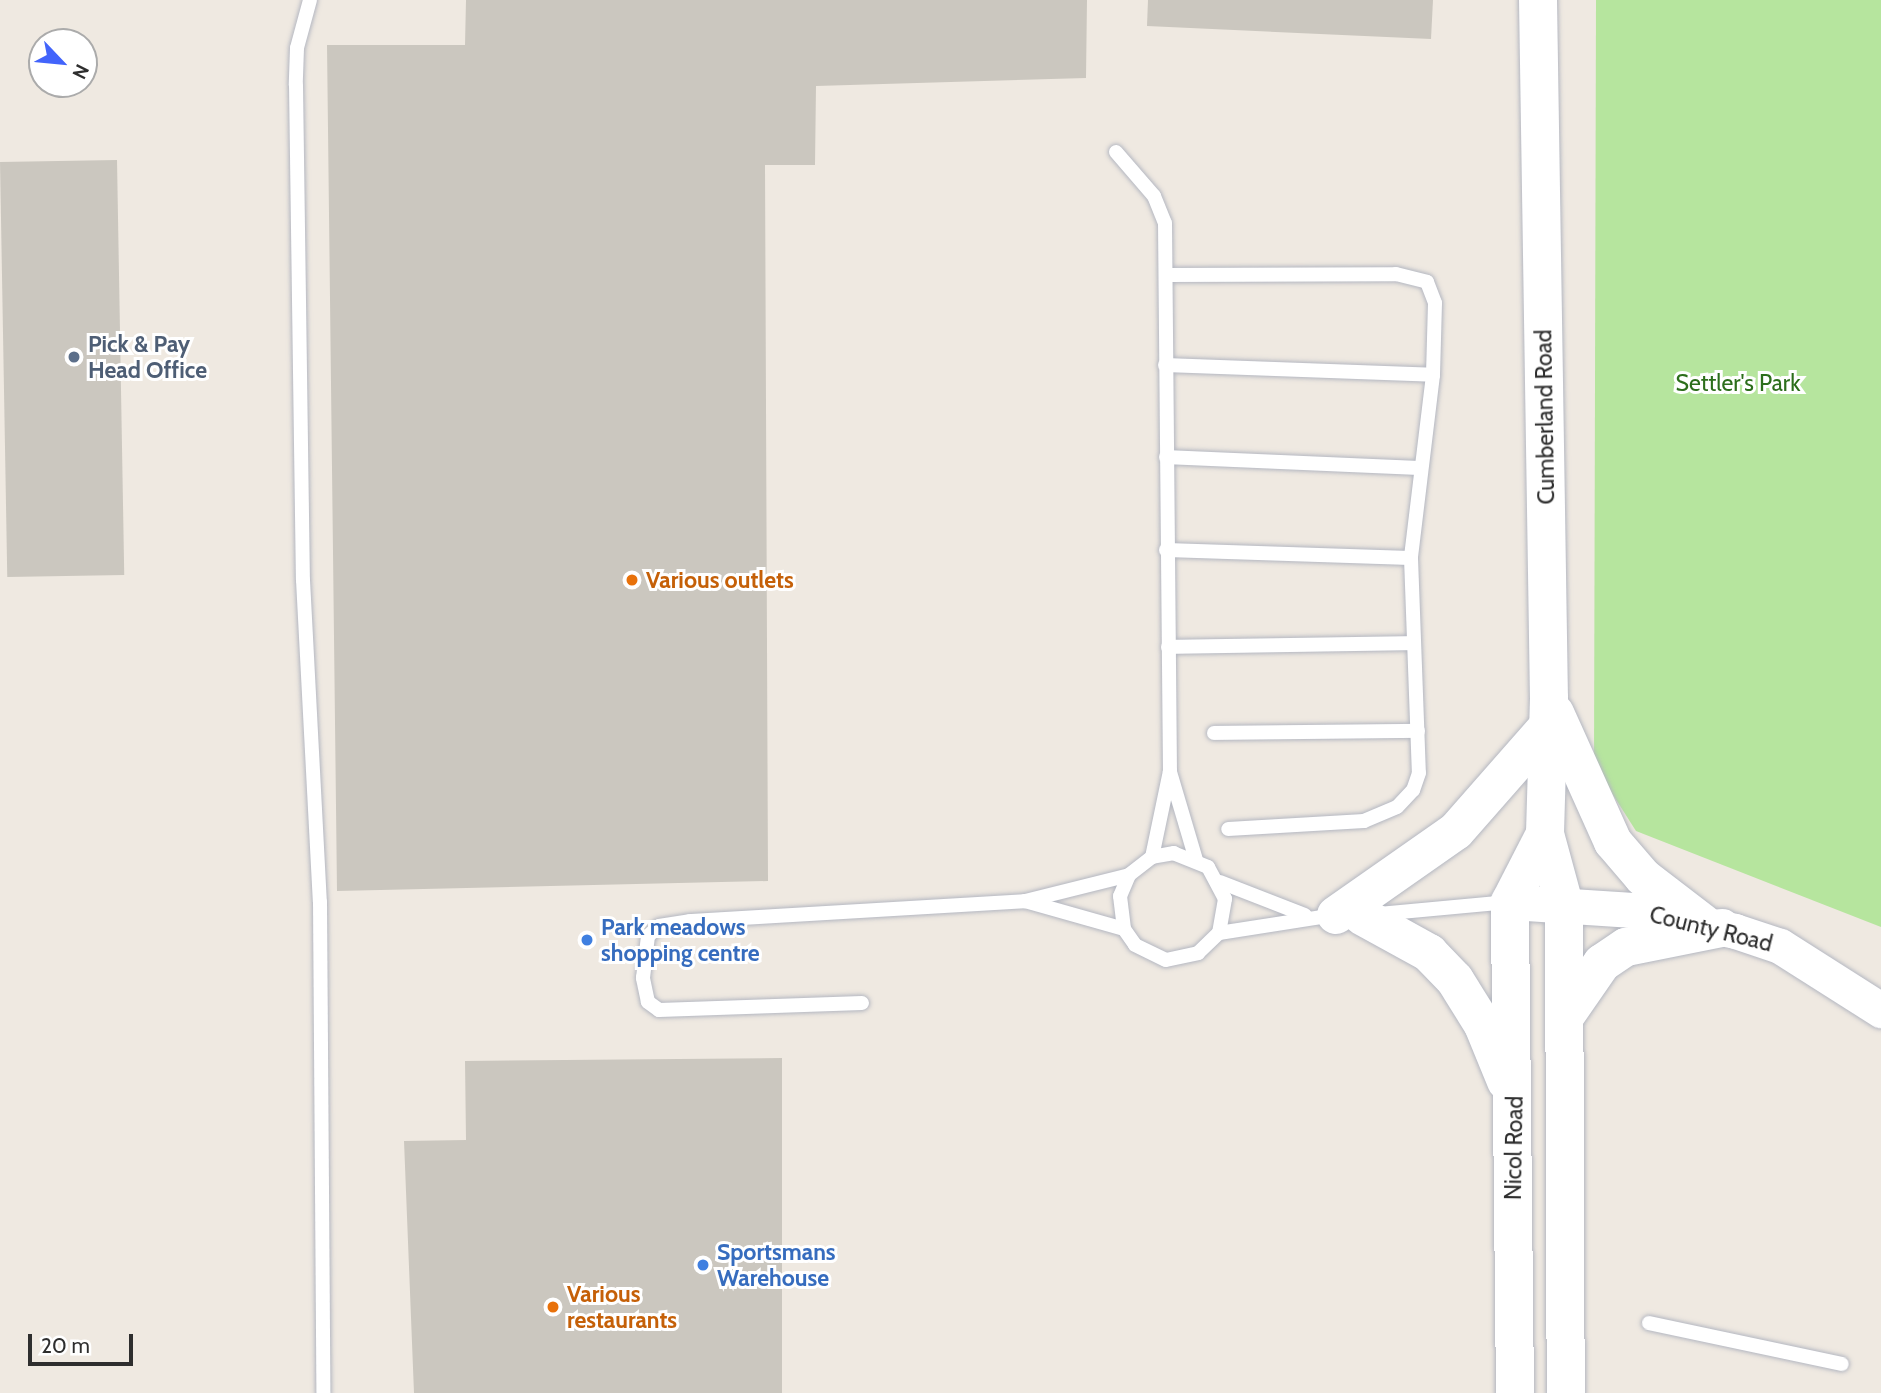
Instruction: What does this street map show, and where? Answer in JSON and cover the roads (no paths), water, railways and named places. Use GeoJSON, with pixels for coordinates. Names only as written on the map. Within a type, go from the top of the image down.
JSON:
{"type":"FeatureCollection","features":[{"type":"Feature","properties":{"kind":"main road","name":"Cumberland Road"},"geometry":{"type":"LineString","coordinates":[[1538,0],[1549,711],[1545,834],[1564,904]]}},
{"type":"Feature","properties":{"kind":"main road"},"geometry":{"type":"LineString","coordinates":[[1335,916],[1457,831],[1549,711],[1613,842],[1643,877],[1712,926]]}},
{"type":"Feature","properties":{"kind":"main road","name":"Cumberland Road"},"geometry":{"type":"LineString","coordinates":[[1510,902],[1545,834]]}},
{"type":"Feature","properties":{"kind":"main road","name":"Nicol Road"},"geometry":{"type":"LineString","coordinates":[[1510,902],[1515,1102],[1515,1393]]}},
{"type":"Feature","properties":{"kind":"main road","name":"Nicol Road"},"geometry":{"type":"LineString","coordinates":[[1564,904],[1566,1393]]}},
{"type":"Feature","properties":{"kind":"main road"},"geometry":{"type":"LineString","coordinates":[[1335,916],[1429,953],[1455,980],[1483,1025],[1515,1102]]}},
{"type":"Feature","properties":{"kind":"main road"},"geometry":{"type":"LineString","coordinates":[[1564,1018],[1602,963],[1626,947],[1712,926]]}},
{"type":"Feature","properties":{"kind":"street","name":"County Road"},"geometry":{"type":"LineString","coordinates":[[1510,902],[1564,904],[1712,926],[1780,946],[1881,1010]]}},
{"type":"Feature","properties":{"kind":"lane"},"geometry":{"type":"LineString","coordinates":[[310,0],[297,48],[296,85],[303,580],[320,902],[323,1393]]}},
{"type":"Feature","properties":{"kind":"lane"},"geometry":{"type":"LineString","coordinates":[[1116,152],[1154,196],[1165,223],[1170,771],[1153,857]]}},
{"type":"Feature","properties":{"kind":"lane"},"geometry":{"type":"LineString","coordinates":[[1166,275],[1396,274],[1427,282],[1435,303],[1433,375],[1419,468],[1411,558],[1419,773],[1397,807],[1337,825],[1228,829]]}},
{"type":"Feature","properties":{"kind":"lane"},"geometry":{"type":"LineString","coordinates":[[1165,365],[1433,375]]}},
{"type":"Feature","properties":{"kind":"lane"},"geometry":{"type":"LineString","coordinates":[[1166,457],[1419,468]]}},
{"type":"Feature","properties":{"kind":"lane"},"geometry":{"type":"LineString","coordinates":[[1166,550],[1411,558]]}},
{"type":"Feature","properties":{"kind":"lane"},"geometry":{"type":"LineString","coordinates":[[1168,647],[1413,643]]}},
{"type":"Feature","properties":{"kind":"lane"},"geometry":{"type":"LineString","coordinates":[[1214,733],[1418,731]]}},
{"type":"Feature","properties":{"kind":"lane"},"geometry":{"type":"LineString","coordinates":[[1170,771],[1196,860]]}},
{"type":"Feature","properties":{"kind":"lane"},"geometry":{"type":"LineString","coordinates":[[862,1003],[659,1010],[648,1002],[643,978],[648,936],[659,926],[1025,901],[1129,875],[1153,857],[1174,853],[1196,860],[1220,882],[1335,916]]}},
{"type":"Feature","properties":{"kind":"lane"},"geometry":{"type":"LineString","coordinates":[[1129,875],[1121,896],[1124,929],[1135,945],[1166,960],[1198,953],[1219,933],[1225,916],[1220,882]]}},
{"type":"Feature","properties":{"kind":"lane"},"geometry":{"type":"LineString","coordinates":[[1025,901],[1124,929]]}},
{"type":"Feature","properties":{"kind":"lane"},"geometry":{"type":"LineString","coordinates":[[1219,933],[1335,916],[1510,902]]}},
{"type":"Feature","properties":{"kind":"lane"},"geometry":{"type":"LineString","coordinates":[[1649,1323],[1842,1364]]}},
{"type":"Feature","properties":{"kind":"place","name":"Pick & Pay Head Office"},"geometry":{"type":"Point","coordinates":[74,357]}},
{"type":"Feature","properties":{"kind":"place","name":"Various outlets"},"geometry":{"type":"Point","coordinates":[632,580]}},
{"type":"Feature","properties":{"kind":"place","name":"Park meadows shopping centre"},"geometry":{"type":"Point","coordinates":[587,940]}},
{"type":"Feature","properties":{"kind":"place","name":"Sportsmans Warehouse"},"geometry":{"type":"Point","coordinates":[703,1265]}},
{"type":"Feature","properties":{"kind":"place","name":"Various restaurants"},"geometry":{"type":"Point","coordinates":[553,1307]}},
{"type":"Feature","properties":{"kind":"park label","name":"Settler's Park"},"geometry":{"type":"Point","coordinates":[1738,383]}}]}
